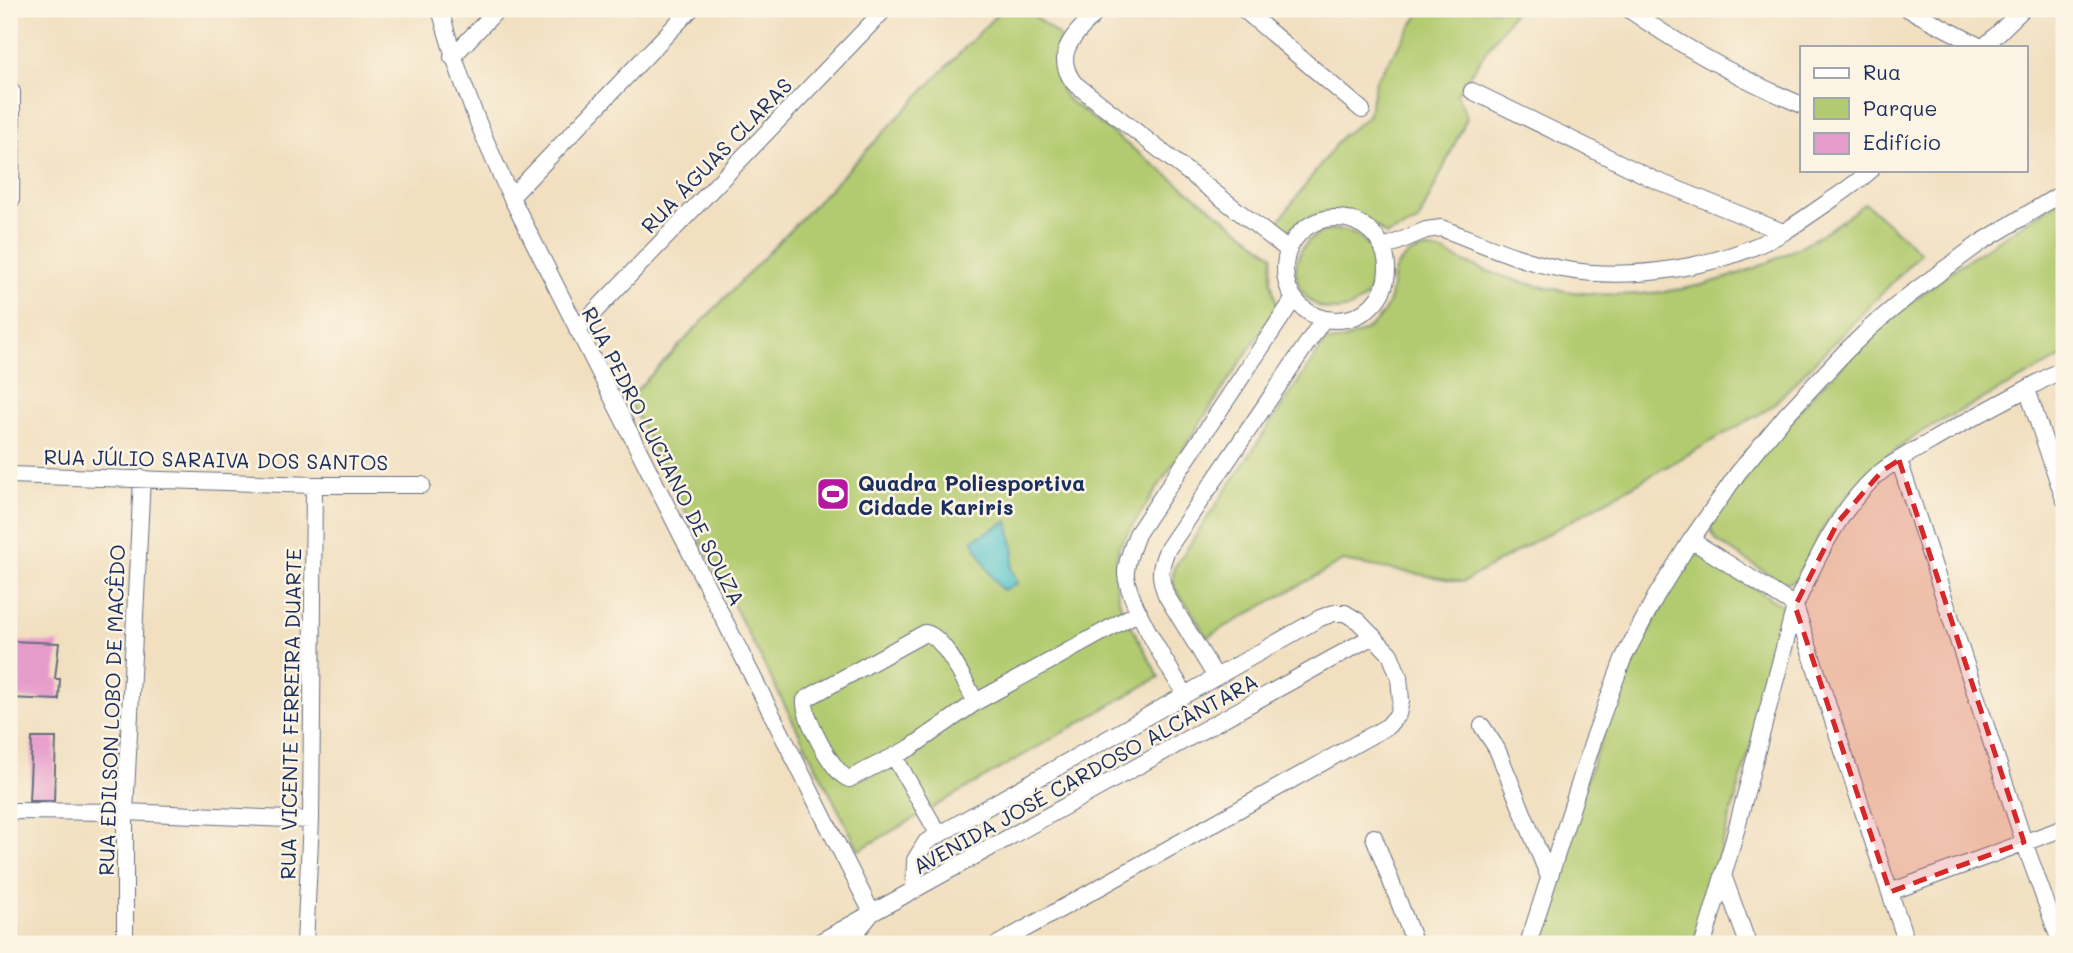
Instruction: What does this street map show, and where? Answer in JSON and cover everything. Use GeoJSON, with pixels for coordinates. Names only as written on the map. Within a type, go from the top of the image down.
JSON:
{"type":"FeatureCollection","features":[{"type":"Feature","properties":{"kind":"street","name":"RUA PEDRO LUCIANO DE SOUZA"},"geometry":{"type":"LineString","coordinates":[[440,9],[452,57],[478,127],[511,197],[872,913]]}},
{"type":"Feature","properties":{"kind":"street"},"geometry":{"type":"LineString","coordinates":[[452,57],[498,9]]}},
{"type":"Feature","properties":{"kind":"street"},"geometry":{"type":"LineString","coordinates":[[511,197],[691,9]]}},
{"type":"Feature","properties":{"kind":"street","name":"RUA ÁGUAS CLARAS"},"geometry":{"type":"LineString","coordinates":[[577,330],[885,9]]}},
{"type":"Feature","properties":{"kind":"street"},"geometry":{"type":"LineString","coordinates":[[1100,9],[1070,40],[1065,53],[1068,75],[1074,83],[1288,250]]}},
{"type":"Feature","properties":{"kind":"street"},"geometry":{"type":"LineString","coordinates":[[1243,9],[1363,110]]}},
{"type":"Feature","properties":{"kind":"street"},"geometry":{"type":"LineString","coordinates":[[1628,9],[1668,37],[1765,90],[1800,104]]}},
{"type":"Feature","properties":{"kind":"street"},"geometry":{"type":"LineString","coordinates":[[1908,9],[1981,46]]}},
{"type":"Feature","properties":{"kind":"street"},"geometry":{"type":"LineString","coordinates":[[1984,46],[2023,9]]}},
{"type":"Feature","properties":{"kind":"street"},"geometry":{"type":"LineString","coordinates":[[9,88],[12,92],[11,201]]}},
{"type":"Feature","properties":{"kind":"street"},"geometry":{"type":"LineString","coordinates":[[1472,91],[1655,180],[1783,232]]}},
{"type":"Feature","properties":{"kind":"street"},"geometry":{"type":"LineString","coordinates":[[1383,248],[1426,230],[1441,228],[1534,262],[1565,269],[1634,274],[1686,267],[1739,252],[1783,232],[1868,172]]}},
{"type":"Feature","properties":{"kind":"street"},"geometry":{"type":"LineString","coordinates":[[1528,944],[1595,735],[1623,659],[1656,596],[1690,540],[1776,426],[1872,326],[1980,243],[2064,192]]}},
{"type":"Feature","properties":{"kind":"street"},"geometry":{"type":"LineString","coordinates":[[1326,218],[1344,218],[1360,223],[1374,234],[1383,248],[1387,281],[1370,309],[1356,318],[1322,320],[1293,300],[1284,267],[1288,250],[1297,235],[1310,224],[1326,218]]}},
{"type":"Feature","properties":{"kind":"street"},"geometry":{"type":"LineString","coordinates":[[1185,694],[1129,589],[1126,573],[1130,554],[1137,534],[1293,300]]}},
{"type":"Feature","properties":{"kind":"street"},"geometry":{"type":"LineString","coordinates":[[1216,677],[1166,595],[1160,567],[1167,550],[1322,320]]}},
{"type":"Feature","properties":{"kind":"street"},"geometry":{"type":"LineString","coordinates":[[1703,944],[1796,606],[1808,577],[1838,522],[1865,487],[1882,471],[1943,434],[2064,368]]}},
{"type":"Feature","properties":{"kind":"street"},"geometry":{"type":"LineString","coordinates":[[2028,389],[2064,499]]}},
{"type":"Feature","properties":{"kind":"street"},"geometry":{"type":"LineString","coordinates":[[1899,460],[2024,842],[2061,944]]}},
{"type":"Feature","properties":{"kind":"street","name":"RUA JÚLIO SARAIVA DOS SANTOS"},"geometry":{"type":"LineString","coordinates":[[9,475],[314,485],[422,485]]}},
{"type":"Feature","properties":{"kind":"street","name":"RUA EDILSON LOBO DE MACÊDO"},"geometry":{"type":"LineString","coordinates":[[124,944],[125,812],[142,478]]}},
{"type":"Feature","properties":{"kind":"street","name":"RUA VICENTE FERREIRA DUARTE"},"geometry":{"type":"LineString","coordinates":[[305,944],[311,820],[314,485]]}},
{"type":"Feature","properties":{"kind":"street"},"geometry":{"type":"LineString","coordinates":[[1690,540],[1796,606],[1907,944]]}},
{"type":"Feature","properties":{"kind":"street"},"geometry":{"type":"LineString","coordinates":[[976,702],[942,643],[932,634],[925,633],[805,699],[804,707],[816,735],[842,777],[849,779],[894,756],[976,702],[1139,612]]}},
{"type":"Feature","properties":{"kind":"street"},"geometry":{"type":"LineString","coordinates":[[914,891],[915,860],[926,842],[1320,618],[1334,613],[1345,613],[1358,621],[1390,654],[1399,677],[1401,701],[1398,714],[1388,726],[998,944]]}},
{"type":"Feature","properties":{"kind":"street","name":"AVENIDA JOSÉ CARDOSO ALCÂNTARA"},"geometry":{"type":"LineString","coordinates":[[816,944],[1373,636]]}},
{"type":"Feature","properties":{"kind":"street"},"geometry":{"type":"LineString","coordinates":[[1482,726],[1497,749],[1549,877]]}},
{"type":"Feature","properties":{"kind":"street"},"geometry":{"type":"LineString","coordinates":[[894,756],[939,835]]}},
{"type":"Feature","properties":{"kind":"street"},"geometry":{"type":"LineString","coordinates":[[9,811],[125,812],[311,820]]}},
{"type":"Feature","properties":{"kind":"street"},"geometry":{"type":"LineString","coordinates":[[1889,892],[2064,828]]}},
{"type":"Feature","properties":{"kind":"street"},"geometry":{"type":"LineString","coordinates":[[1374,837],[1415,944]]}},
{"type":"Feature","properties":{"kind":"street"},"geometry":{"type":"LineString","coordinates":[[1723,875],[1748,944]]}},
{"type":"Feature","properties":{"kind":"street"},"geometry":{"type":"LineString","coordinates":[[847,944],[872,913]]}},
{"type":"Feature","properties":{"kind":"highlighted area"},"geometry":{"type":"Polygon","coordinates":[[[1899,460],[2024,842],[1890,892],[1795,606],[1838,522],[1882,471],[1899,460]]]}},
{"type":"Feature","properties":{"kind":"green space"},"geometry":{"type":"Polygon","coordinates":[[[1002,9],[1025,9],[1060,37],[1056,68],[1066,98],[1273,255],[1271,281],[1277,307],[1119,546],[1115,570],[1119,601],[1159,677],[859,850],[628,399],[1002,9]]]}},
{"type":"Feature","properties":{"kind":"green space"},"geometry":{"type":"Polygon","coordinates":[[[1423,9],[1516,9],[1457,93],[1467,118],[1418,222],[1386,235],[1363,218],[1338,212],[1313,216],[1288,231],[1276,225],[1342,136],[1368,117],[1376,80],[1423,9]]]}},
{"type":"Feature","properties":{"kind":"green space"},"geometry":{"type":"Polygon","coordinates":[[[2064,197],[2064,356],[1924,430],[1882,460],[1863,477],[1833,513],[1801,574],[1792,582],[1782,583],[1717,541],[1711,525],[1735,487],[1813,394],[1881,328],[1917,298],[1954,269],[2064,197]]]}},
{"type":"Feature","properties":{"kind":"green space"},"geometry":{"type":"Polygon","coordinates":[[[1865,203],[1921,253],[1770,408],[1463,582],[1343,561],[1207,637],[1176,590],[1173,581],[1174,568],[1325,342],[1356,335],[1380,317],[1391,295],[1397,266],[1411,254],[1428,249],[1438,250],[1501,276],[1569,291],[1614,295],[1659,292],[1703,284],[1746,271],[1787,253],[1827,230],[1865,203]]]}},
{"type":"Feature","properties":{"kind":"green space"},"geometry":{"type":"Polygon","coordinates":[[[1336,230],[1351,233],[1364,242],[1373,255],[1376,270],[1373,285],[1364,298],[1351,307],[1336,310],[1321,307],[1308,298],[1299,285],[1296,270],[1299,255],[1308,242],[1321,233],[1336,230]]]}},
{"type":"Feature","properties":{"kind":"green space"},"geometry":{"type":"Polygon","coordinates":[[[1701,555],[1781,605],[1787,622],[1693,944],[1538,944],[1578,804],[1613,707],[1684,562],[1701,555]]]}},
{"type":"Feature","properties":{"kind":"water"},"geometry":{"type":"Polygon","coordinates":[[[1008,521],[1014,551],[1011,569],[1018,583],[1003,590],[990,574],[972,540],[1008,521]]]}},
{"type":"Feature","properties":{"kind":"building"},"geometry":{"type":"Polygon","coordinates":[[[9,641],[59,643],[55,679],[60,679],[59,700],[9,698],[9,641]]]}},
{"type":"Feature","properties":{"kind":"building"},"geometry":{"type":"Polygon","coordinates":[[[32,738],[56,738],[54,801],[29,801],[32,738]]]}},
{"type":"Feature","properties":{"kind":"place","name":"Quadra Poliesportiva Cidade Kariris"},"geometry":{"type":"Point","coordinates":[833,494]}}]}
